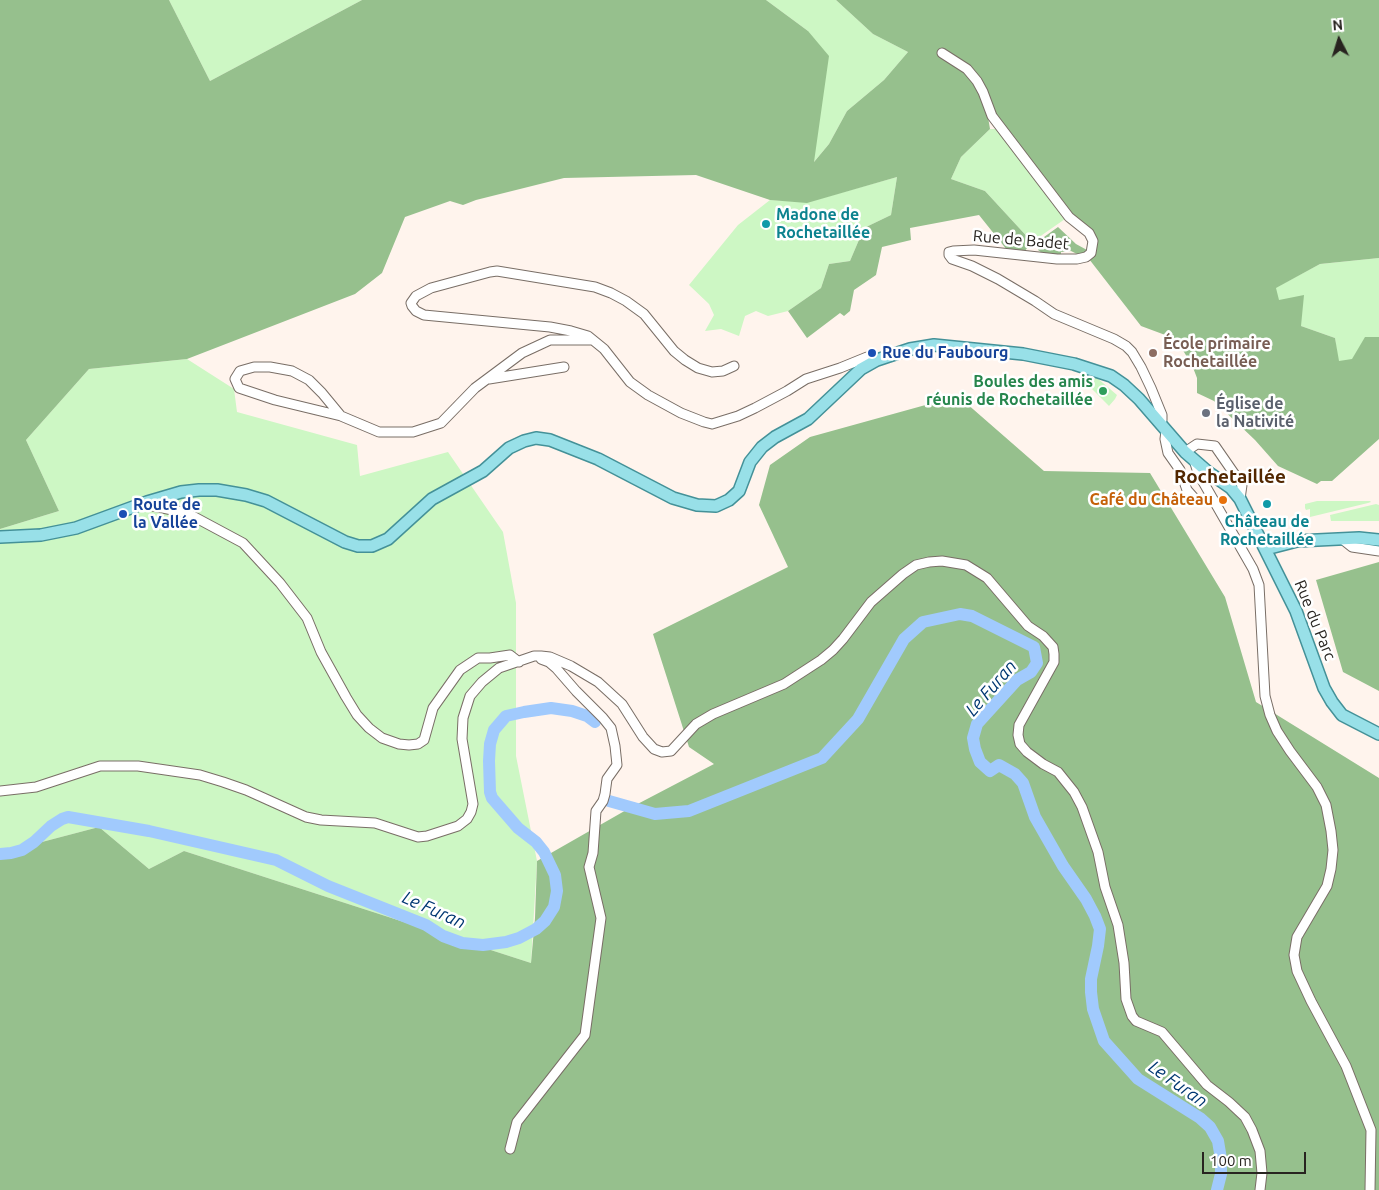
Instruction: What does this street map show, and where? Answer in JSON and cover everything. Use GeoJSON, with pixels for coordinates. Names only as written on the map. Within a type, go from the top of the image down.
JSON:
{"type":"FeatureCollection","features":[{"type":"Feature","properties":{"kind":"main road"},"geometry":{"type":"LineString","coordinates":[[0,537],[41,535],[76,528],[147,502],[181,492],[217,490],[266,501],[345,542],[358,546],[372,546],[388,539],[432,500],[483,471],[509,448],[536,438],[550,440],[598,459],[673,498],[698,505],[716,506],[729,500],[738,491],[750,462],[762,447],[775,437],[808,418],[861,369],[877,360],[910,349],[934,345],[1023,354],[1074,364],[1111,376],[1139,399],[1185,452],[1208,472],[1231,488],[1240,499]]}},
{"type":"Feature","properties":{"kind":"main road","name":"Rue du Parc"},"geometry":{"type":"LineString","coordinates":[[1240,499],[1296,610],[1324,688],[1332,702],[1342,715],[1379,734]]}},
{"type":"Feature","properties":{"kind":"main road"},"geometry":{"type":"LineString","coordinates":[[1266,549],[1297,541],[1359,538],[1379,540]]}},
{"type":"Feature","properties":{"kind":"street","name":"Rue de Badet"},"geometry":{"type":"LineString","coordinates":[[942,53],[967,69],[977,81],[992,116],[1068,217],[1089,233],[1093,241],[1091,253],[1086,258],[1077,259],[1057,259],[974,250],[953,250],[949,252],[949,255],[998,279],[1054,314],[1114,339],[1126,346],[1141,366],[1152,388],[1162,415],[1163,427]]}},
{"type":"Feature","properties":{"kind":"street"},"geometry":{"type":"LineString","coordinates":[[734,366],[723,371],[712,372],[698,368],[674,351],[644,314],[626,301],[595,287],[497,271],[431,288],[416,296],[411,303],[416,311],[424,315],[550,327],[588,336],[604,349],[630,382],[648,395],[681,413],[712,424],[738,416],[755,408],[806,379],[867,357],[877,360]]}},
{"type":"Feature","properties":{"kind":"street"},"geometry":{"type":"LineString","coordinates":[[341,416],[309,380],[292,371],[270,367],[254,367],[240,371],[235,379],[239,388],[275,400],[341,416],[380,432],[413,432],[441,423],[475,388],[522,353],[550,340],[595,341]]}},
{"type":"Feature","properties":{"kind":"street"},"geometry":{"type":"LineString","coordinates":[[487,379],[564,367]]}},
{"type":"Feature","properties":{"kind":"street"},"geometry":{"type":"LineString","coordinates":[[1163,427],[1168,453],[1180,470],[1187,490],[1195,499]]}},
{"type":"Feature","properties":{"kind":"street"},"geometry":{"type":"LineString","coordinates":[[1185,452],[1197,444],[1215,446],[1242,485],[1240,499]]}},
{"type":"Feature","properties":{"kind":"street"},"geometry":{"type":"LineString","coordinates":[[1194,460],[1198,473],[1253,569],[1259,586],[1265,696],[1270,715],[1290,750],[1317,786],[1326,805],[1333,850],[1331,869],[1327,886],[1297,938],[1294,955],[1297,971],[1346,1066],[1371,1130],[1370,1190]]}},
{"type":"Feature","properties":{"kind":"street"},"geometry":{"type":"LineString","coordinates":[[147,502],[153,506],[187,513],[243,543],[280,583],[307,618],[321,652],[357,715],[382,738],[399,744],[409,745],[418,744],[424,740],[433,708],[460,670],[478,658],[510,655],[519,662]]}},
{"type":"Feature","properties":{"kind":"street"},"geometry":{"type":"LineString","coordinates":[[1342,539],[1352,547],[1379,551]]}},
{"type":"Feature","properties":{"kind":"street"},"geometry":{"type":"LineString","coordinates":[[0,791],[36,787],[100,766],[145,767],[193,774],[223,782],[246,790],[306,817],[321,820],[375,823],[418,837],[427,836],[458,826],[467,819],[474,804],[462,739],[463,718],[470,696],[482,682],[499,668],[534,656],[550,656],[571,666],[598,682],[622,704],[643,737],[654,749],[662,752],[670,751],[696,724],[713,714],[784,684],[821,660],[843,639],[870,602],[916,565],[935,561],[966,565],[987,578],[1028,626],[1053,647],[1054,662],[1019,726],[1020,744],[1043,764],[1058,772],[1074,792],[1082,806],[1098,852],[1105,886],[1118,925],[1124,963],[1126,1000],[1132,1016],[1136,1021],[1162,1032],[1207,1085],[1245,1117],[1260,1150],[1262,1173],[1260,1190]]}},
{"type":"Feature","properties":{"kind":"street"},"geometry":{"type":"LineString","coordinates":[[510,1149],[517,1122],[585,1034],[602,918],[589,867],[593,853],[596,811],[604,798],[607,779],[617,765],[611,728],[556,668],[549,662],[534,656]]}},
{"type":"Feature","properties":{"kind":"green space"},"geometry":{"type":"Polygon","coordinates":[[[0,0],[169,0],[210,81],[362,0],[766,0],[808,31],[829,56],[814,162],[829,144],[847,111],[884,80],[908,52],[873,34],[836,0],[1379,0],[1379,258],[1320,264],[1276,288],[1279,300],[1304,295],[1301,326],[1335,338],[1339,361],[1352,359],[1365,337],[1379,337],[1379,439],[1332,481],[1321,481],[1317,484],[1278,466],[1255,440],[1214,401],[1197,393],[1197,378],[1192,365],[1176,339],[1141,326],[1089,259],[1096,242],[1071,214],[1002,125],[989,102],[986,105],[990,129],[961,157],[951,179],[985,191],[1032,242],[1024,252],[1007,250],[979,215],[910,228],[911,240],[882,247],[876,275],[854,290],[850,311],[844,316],[840,313],[807,338],[788,311],[821,288],[829,264],[850,261],[864,228],[891,215],[897,177],[807,203],[770,200],[696,175],[564,178],[463,205],[450,201],[405,217],[382,273],[355,294],[187,359],[89,369],[26,440],[59,511],[0,529],[0,0]]]}},
{"type":"Feature","properties":{"kind":"green space"},"geometry":{"type":"Polygon","coordinates":[[[169,0],[362,0],[210,81],[169,0]]]}},
{"type":"Feature","properties":{"kind":"green space"},"geometry":{"type":"Polygon","coordinates":[[[766,0],[836,0],[873,34],[908,52],[884,80],[847,111],[829,144],[813,163],[808,31],[766,0]]]}},
{"type":"Feature","properties":{"kind":"green space"},"geometry":{"type":"Polygon","coordinates":[[[990,129],[1000,129],[1031,169],[1065,219],[1032,242],[985,191],[951,179],[961,157],[990,129]]]}},
{"type":"Feature","properties":{"kind":"green space"},"geometry":{"type":"Polygon","coordinates":[[[897,177],[891,215],[864,228],[850,261],[829,264],[821,288],[788,311],[768,316],[756,311],[745,316],[739,336],[721,329],[705,331],[714,315],[709,304],[689,285],[738,225],[770,200],[808,202],[897,177]]]}},
{"type":"Feature","properties":{"kind":"green space"},"geometry":{"type":"Polygon","coordinates":[[[1058,227],[1076,244],[1087,250],[1084,255],[1071,251],[1061,252],[1061,256],[1045,255],[1038,250],[1038,246],[1044,237],[1058,227]]]}},
{"type":"Feature","properties":{"kind":"green space"},"geometry":{"type":"Polygon","coordinates":[[[1379,258],[1379,337],[1366,337],[1352,360],[1338,362],[1335,338],[1301,326],[1278,300],[1275,288],[1320,264],[1379,258]]]}},
{"type":"Feature","properties":{"kind":"green space"},"geometry":{"type":"Polygon","coordinates":[[[187,359],[234,389],[237,412],[357,445],[360,476],[448,452],[503,532],[516,603],[516,756],[537,861],[531,963],[184,851],[149,869],[99,827],[0,853],[0,529],[59,511],[26,440],[89,369],[187,359]]]}},
{"type":"Feature","properties":{"kind":"green space","name":"Boules des amis réunis de Rochetaillée"},"geometry":{"type":"Polygon","coordinates":[[[1096,377],[1117,395],[1109,406],[1090,387],[1096,377]]]}},
{"type":"Feature","properties":{"kind":"green space"},"geometry":{"type":"Polygon","coordinates":[[[958,396],[1044,471],[1150,473],[1225,597],[1256,702],[1379,778],[1379,1190],[0,1190],[0,853],[99,827],[149,869],[184,851],[531,963],[537,861],[628,809],[714,764],[689,747],[653,634],[788,567],[759,505],[770,465],[810,437],[958,396]]]}},
{"type":"Feature","properties":{"kind":"green space"},"geometry":{"type":"Polygon","coordinates":[[[1317,501],[1371,502],[1310,517],[1310,509],[1306,510],[1305,504],[1317,501]]]}},
{"type":"Feature","properties":{"kind":"green space"},"geometry":{"type":"Polygon","coordinates":[[[1376,504],[1379,505],[1379,521],[1331,521],[1330,515],[1376,504]]]}},
{"type":"Feature","properties":{"kind":"green space"},"geometry":{"type":"Polygon","coordinates":[[[1379,562],[1379,691],[1343,672],[1316,580],[1379,562]]]}},
{"type":"Feature","properties":{"kind":"waterway","name":"Le Furan"},"geometry":{"type":"LineString","coordinates":[[609,801],[655,814],[689,811],[822,758],[858,719],[904,639],[923,622],[960,614],[972,616],[1034,647],[1037,663],[1031,672],[1017,680],[977,724],[973,738],[975,749],[980,762],[990,771],[999,765],[1015,774],[1023,783],[1035,817],[1095,916],[1100,929],[1091,979],[1091,992],[1093,1009],[1104,1041],[1138,1079],[1200,1118],[1210,1127],[1218,1141],[1221,1159],[1221,1174],[1217,1190]]}},
{"type":"Feature","properties":{"kind":"waterway","name":"Le Furan"},"geometry":{"type":"LineString","coordinates":[[0,854],[22,850],[51,826],[68,817],[149,831],[276,860],[328,886],[426,925],[443,936],[462,943],[483,945],[506,942],[536,929],[545,921],[554,907],[557,891],[555,875],[544,852],[536,842],[518,828],[492,798],[490,792],[489,761],[490,744],[494,730],[506,716],[551,708],[572,711],[587,716],[595,722]]}},
{"type":"Feature","properties":{"kind":"place","name":"Madone de Rochetaillée"},"geometry":{"type":"Point","coordinates":[766,224]}},
{"type":"Feature","properties":{"kind":"place","name":"Rue du Faubourg"},"geometry":{"type":"Point","coordinates":[872,353]}},
{"type":"Feature","properties":{"kind":"place","name":"École primaire Rochetaillée"},"geometry":{"type":"Point","coordinates":[1153,353]}},
{"type":"Feature","properties":{"kind":"place","name":"Boules des amis réunis de Rochetaillée"},"geometry":{"type":"Point","coordinates":[1103,391]}},
{"type":"Feature","properties":{"kind":"place","name":"Église de la Nativité"},"geometry":{"type":"Point","coordinates":[1206,413]}},
{"type":"Feature","properties":{"kind":"place","name":"Café du Château"},"geometry":{"type":"Point","coordinates":[1223,500]}},
{"type":"Feature","properties":{"kind":"place","name":"Château de Rochetaillée"},"geometry":{"type":"Point","coordinates":[1267,504]}},
{"type":"Feature","properties":{"kind":"place","name":"Route de la Vallée"},"geometry":{"type":"Point","coordinates":[123,514]}},
{"type":"Feature","properties":{"kind":"district","name":"Rochetaillée"},"geometry":{"type":"Point","coordinates":[1230,477]}}]}
